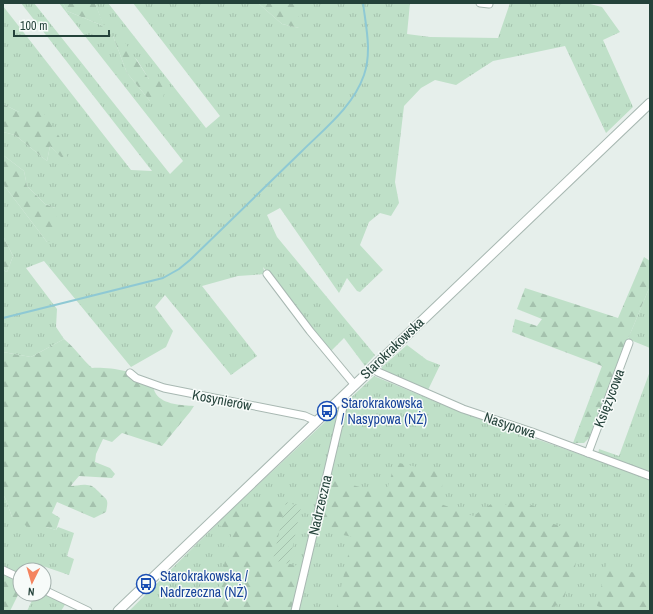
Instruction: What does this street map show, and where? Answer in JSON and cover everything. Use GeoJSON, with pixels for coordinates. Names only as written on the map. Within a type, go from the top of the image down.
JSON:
{"type":"FeatureCollection","features":[{"type":"Feature","properties":{"kind":"street"},"geometry":{"type":"LineString","coordinates":[[480,3],[489,4]]}},
{"type":"Feature","properties":{"kind":"street","name":"Starokrakowska"},"geometry":{"type":"LineString","coordinates":[[118,611],[650,103]]}},
{"type":"Feature","properties":{"kind":"street"},"geometry":{"type":"LineString","coordinates":[[267,274],[310,331],[354,384]]}},
{"type":"Feature","properties":{"kind":"street","name":"Księżycowa"},"geometry":{"type":"LineString","coordinates":[[588,453],[629,343]]}},
{"type":"Feature","properties":{"kind":"street","name":"Nasypowa"},"geometry":{"type":"LineString","coordinates":[[372,368],[463,410],[532,432],[650,476]]}},
{"type":"Feature","properties":{"kind":"street","name":"Kosynierów"},"geometry":{"type":"LineString","coordinates":[[130,373],[136,378],[164,388],[305,416],[316,421]]}},
{"type":"Feature","properties":{"kind":"street","name":"Nadrzeczna"},"geometry":{"type":"LineString","coordinates":[[296,611],[343,407],[340,399]]}},
{"type":"Feature","properties":{"kind":"street"},"geometry":{"type":"LineString","coordinates":[[52,594],[88,611]]}},
{"type":"Feature","properties":{"kind":"green space"},"geometry":{"type":"Polygon","coordinates":[[[21,3],[34,3],[170,174],[183,161],[59,3],[63,3],[67,11],[104,27],[95,3],[108,3],[206,128],[220,116],[133,3],[258,3],[282,24],[299,28],[299,3],[410,3],[407,34],[430,37],[498,38],[510,3],[586,3],[602,7],[620,32],[603,40],[633,107],[606,133],[565,46],[493,61],[456,85],[435,80],[421,88],[404,106],[395,182],[399,203],[391,216],[380,213],[369,222],[360,245],[383,270],[360,292],[357,291],[347,278],[339,293],[280,208],[267,215],[277,237],[375,355],[365,366],[344,338],[330,352],[263,267],[265,274],[238,276],[202,286],[257,356],[231,375],[165,295],[155,307],[173,331],[166,347],[131,367],[44,261],[26,268],[57,309],[56,327],[64,339],[31,357],[3,352],[3,270],[7,272],[13,256],[3,236],[3,184],[47,242],[55,208],[45,204],[27,186],[24,171],[3,155],[3,132],[15,135],[47,161],[50,146],[69,164],[19,112],[3,104],[3,6],[131,170],[152,171],[21,3]],[[113,36],[127,73],[150,101],[149,79],[137,60],[113,36]]]}},
{"type":"Feature","properties":{"kind":"green space"},"geometry":{"type":"Polygon","coordinates":[[[63,3],[95,3],[105,28],[67,11],[63,3]]]}},
{"type":"Feature","properties":{"kind":"green space"},"geometry":{"type":"Polygon","coordinates":[[[258,3],[299,3],[299,28],[282,24],[258,3]]]}},
{"type":"Feature","properties":{"kind":"green space"},"geometry":{"type":"Polygon","coordinates":[[[113,36],[124,41],[149,79],[166,81],[163,99],[150,101],[127,73],[113,36]]]}},
{"type":"Feature","properties":{"kind":"green space"},"geometry":{"type":"Polygon","coordinates":[[[3,104],[19,112],[40,108],[65,145],[69,165],[50,146],[47,161],[15,135],[3,132],[3,104]]]}},
{"type":"Feature","properties":{"kind":"green space"},"geometry":{"type":"Polygon","coordinates":[[[3,155],[24,171],[27,186],[45,204],[55,208],[58,226],[55,241],[47,242],[3,184],[3,155]]]}},
{"type":"Feature","properties":{"kind":"green space"},"geometry":{"type":"Polygon","coordinates":[[[3,236],[13,256],[7,272],[3,270],[3,236]]]}},
{"type":"Feature","properties":{"kind":"green space"},"geometry":{"type":"Polygon","coordinates":[[[644,257],[650,261],[650,286],[589,438],[584,443],[573,443],[602,366],[512,332],[515,319],[537,326],[542,319],[517,309],[525,288],[618,318],[644,257]]]}},
{"type":"Feature","properties":{"kind":"green space"},"geometry":{"type":"Polygon","coordinates":[[[650,286],[650,348],[628,339],[650,286]]]}},
{"type":"Feature","properties":{"kind":"green space"},"geometry":{"type":"Polygon","coordinates":[[[64,339],[92,368],[115,369],[139,375],[151,383],[159,398],[174,404],[194,406],[162,446],[122,433],[112,442],[103,439],[96,454],[95,462],[110,468],[115,474],[112,478],[79,476],[71,486],[85,485],[95,488],[107,501],[106,512],[94,518],[57,502],[52,513],[60,518],[56,530],[46,527],[36,529],[28,527],[12,517],[3,494],[3,352],[31,357],[64,339]]]}},
{"type":"Feature","properties":{"kind":"green space"},"geometry":{"type":"Polygon","coordinates":[[[407,345],[427,360],[440,365],[428,390],[382,372],[382,367],[407,345]]]}},
{"type":"Feature","properties":{"kind":"green space"},"geometry":{"type":"Polygon","coordinates":[[[650,371],[650,474],[598,454],[599,449],[619,456],[650,371]]]}},
{"type":"Feature","properties":{"kind":"green space"},"geometry":{"type":"Polygon","coordinates":[[[374,376],[463,413],[650,479],[650,611],[129,611],[232,509],[374,376]]]}},
{"type":"Feature","properties":{"kind":"green space"},"geometry":{"type":"Polygon","coordinates":[[[395,462],[443,473],[441,504],[473,516],[491,504],[505,509],[509,495],[540,509],[538,519],[582,533],[572,582],[567,584],[564,601],[546,611],[336,611],[352,537],[317,529],[324,515],[330,479],[386,494],[395,462]]]}},
{"type":"Feature","properties":{"kind":"green space"},"geometry":{"type":"Polygon","coordinates":[[[3,494],[12,517],[56,530],[58,527],[74,533],[67,556],[74,559],[69,575],[52,569],[52,562],[12,562],[12,571],[3,566],[3,494]]]}},
{"type":"Feature","properties":{"kind":"green space"},"geometry":{"type":"Polygon","coordinates":[[[269,495],[284,512],[273,560],[303,567],[293,611],[213,611],[232,532],[217,524],[232,509],[247,515],[269,495]]]}},
{"type":"Feature","properties":{"kind":"green space"},"geometry":{"type":"Polygon","coordinates":[[[286,502],[301,507],[289,564],[273,560],[286,502]]]}},
{"type":"Feature","properties":{"kind":"green space"},"geometry":{"type":"Polygon","coordinates":[[[607,561],[620,571],[650,574],[650,611],[612,611],[597,606],[607,561]]]}},
{"type":"Feature","properties":{"kind":"green space"},"geometry":{"type":"Polygon","coordinates":[[[5,575],[12,578],[12,602],[14,602],[10,611],[3,611],[3,576],[5,575]]]}},
{"type":"Feature","properties":{"kind":"green space"},"geometry":{"type":"Polygon","coordinates":[[[52,597],[66,603],[61,611],[27,611],[31,602],[52,602],[52,597]]]}},
{"type":"Feature","properties":{"kind":"waterway"},"geometry":{"type":"LineString","coordinates":[[3,318],[163,278],[179,269],[190,260],[328,126],[353,97],[364,75],[368,57],[368,39],[363,3]]}},
{"type":"Feature","properties":{"kind":"place","name":"Starokrakowska / Nasypowa (NŻ)"},"geometry":{"type":"Point","coordinates":[327,411]}},
{"type":"Feature","properties":{"kind":"place","name":"Starokrakowska / Nadrzeczna (NŻ)"},"geometry":{"type":"Point","coordinates":[146,584]}}]}
